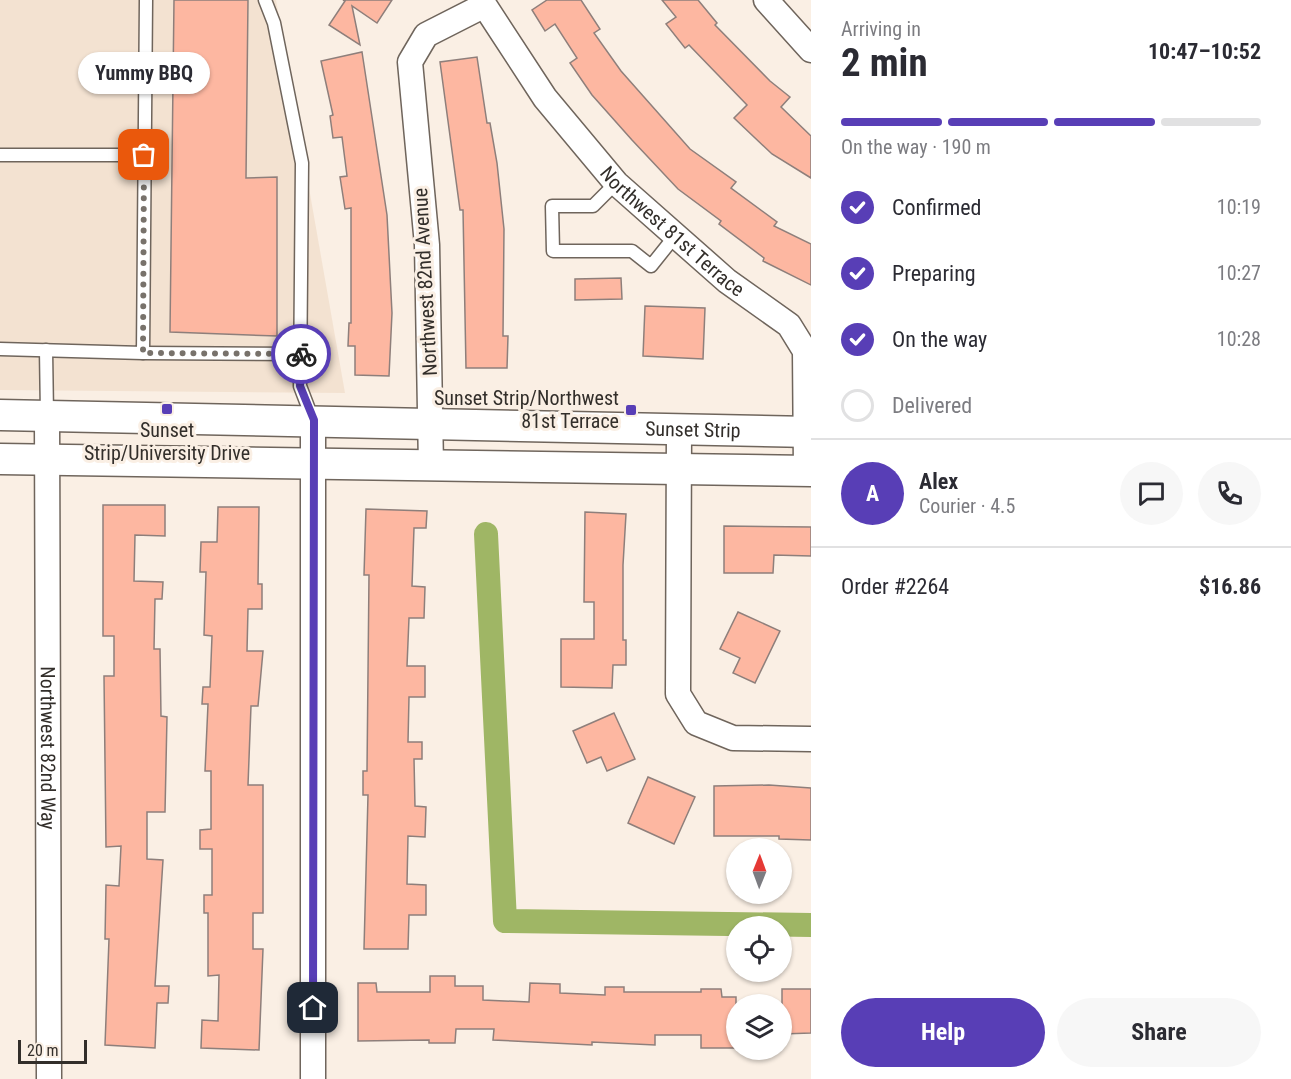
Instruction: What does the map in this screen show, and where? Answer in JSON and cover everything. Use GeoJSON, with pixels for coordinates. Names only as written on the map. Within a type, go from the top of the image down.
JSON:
{"type":"FeatureCollection","features":[{"type":"Feature","properties":{"kind":"street"},"geometry":{"type":"LineString","coordinates":[[766,0],[811,50]]}},
{"type":"Feature","properties":{"kind":"street","name":"Northwest 82nd Avenue"},"geometry":{"type":"LineString","coordinates":[[430,466],[427,245],[410,62],[426,35],[482,3]]}},
{"type":"Feature","properties":{"kind":"street","name":"Northwest 81st Terrace"},"geometry":{"type":"LineString","coordinates":[[482,3],[545,98],[616,183],[727,281],[789,325],[805,351],[808,471]]}},
{"type":"Feature","properties":{"kind":"street","name":"Sunset Strip"},"geometry":{"type":"LineString","coordinates":[[0,415],[314,420],[430,423],[471,427],[808,432]]}},
{"type":"Feature","properties":{"kind":"street","name":"Northwest 82nd Way"},"geometry":{"type":"LineString","coordinates":[[47,416],[49,1079]]}},
{"type":"Feature","properties":{"kind":"street"},"geometry":{"type":"LineString","coordinates":[[313,1079],[314,420]]}},
{"type":"Feature","properties":{"kind":"street"},"geometry":{"type":"LineString","coordinates":[[679,430],[678,694],[696,723],[733,738],[811,739]]}},
{"type":"Feature","properties":{"kind":"street","name":"Sunset Strip"},"geometry":{"type":"LineString","coordinates":[[0,459],[808,471]]}},
{"type":"Feature","properties":{"kind":"lane"},"geometry":{"type":"LineString","coordinates":[[143,353],[146,0]]}},
{"type":"Feature","properties":{"kind":"lane"},"geometry":{"type":"LineString","coordinates":[[265,0],[274,23],[302,163],[300,386],[314,420]]}},
{"type":"Feature","properties":{"kind":"lane"},"geometry":{"type":"LineString","coordinates":[[0,155],[144,155]]}},
{"type":"Feature","properties":{"kind":"lane"},"geometry":{"type":"LineString","coordinates":[[616,183],[593,206],[552,206],[553,251],[633,251],[651,266],[675,236]]}},
{"type":"Feature","properties":{"kind":"lane"},"geometry":{"type":"LineString","coordinates":[[0,349],[302,354]]}},
{"type":"Feature","properties":{"kind":"lane"},"geometry":{"type":"LineString","coordinates":[[46,350],[47,416]]}},
{"type":"Feature","properties":{"kind":"shaded area"},"geometry":{"type":"Polygon","coordinates":[[[0,0],[276,0],[345,393],[0,390],[0,0]]]}},
{"type":"Feature","properties":{"kind":"building"},"geometry":{"type":"Polygon","coordinates":[[[174,0],[248,0],[246,178],[277,177],[277,336],[170,332],[174,0]]]}},
{"type":"Feature","properties":{"kind":"building"},"geometry":{"type":"Polygon","coordinates":[[[343,0],[392,0],[377,23],[352,6],[360,45],[329,25],[345,1],[343,0]]]}},
{"type":"Feature","properties":{"kind":"building"},"geometry":{"type":"Polygon","coordinates":[[[547,0],[581,0],[600,29],[594,33],[621,71],[690,149],[736,182],[731,188],[777,222],[774,226],[811,244],[811,285],[763,261],[764,258],[719,224],[721,221],[678,189],[632,140],[592,95],[570,63],[577,58],[555,24],[545,31],[532,10],[547,0]]]}},
{"type":"Feature","properties":{"kind":"building"},"geometry":{"type":"Polygon","coordinates":[[[662,0],[698,0],[717,23],[715,25],[770,81],[790,97],[781,107],[811,136],[811,178],[772,154],[734,118],[747,105],[689,45],[685,48],[666,24],[676,17],[662,0]]]}},
{"type":"Feature","properties":{"kind":"building"},"geometry":{"type":"Polygon","coordinates":[[[362,52],[387,215],[392,313],[389,376],[355,375],[355,346],[348,346],[349,323],[351,323],[351,208],[345,209],[340,177],[347,176],[342,137],[333,138],[330,116],[333,115],[321,61],[362,52]]]}},
{"type":"Feature","properties":{"kind":"building"},"geometry":{"type":"Polygon","coordinates":[[[477,57],[487,123],[490,123],[497,163],[504,229],[503,336],[508,336],[507,368],[466,368],[463,210],[460,210],[440,62],[477,57]]]}},
{"type":"Feature","properties":{"kind":"building"},"geometry":{"type":"Polygon","coordinates":[[[621,278],[622,299],[575,300],[575,279],[621,278]]]}},
{"type":"Feature","properties":{"kind":"building"},"geometry":{"type":"Polygon","coordinates":[[[645,306],[705,308],[703,359],[643,356],[645,306]]]}},
{"type":"Feature","properties":{"kind":"building"},"geometry":{"type":"Polygon","coordinates":[[[103,505],[165,505],[165,536],[135,535],[134,581],[163,582],[162,599],[155,599],[154,649],[160,649],[161,716],[167,717],[165,812],[147,812],[147,859],[163,860],[155,986],[169,986],[168,1003],[157,1003],[155,1048],[105,1045],[109,939],[105,939],[106,885],[119,886],[121,846],[106,847],[104,676],[114,676],[114,636],[103,636],[103,505]]]}},
{"type":"Feature","properties":{"kind":"building"},"geometry":{"type":"Polygon","coordinates":[[[218,507],[259,507],[258,584],[262,584],[262,609],[248,609],[247,651],[263,651],[258,706],[251,706],[248,785],[263,785],[263,913],[253,913],[253,949],[263,949],[259,1050],[201,1048],[202,1020],[218,1021],[219,975],[208,976],[208,913],[204,913],[204,895],[212,895],[212,849],[200,849],[200,830],[211,829],[211,771],[205,771],[208,704],[202,704],[203,687],[210,687],[212,636],[204,635],[206,572],[200,572],[201,542],[217,542],[218,507]]]}},
{"type":"Feature","properties":{"kind":"building"},"geometry":{"type":"Polygon","coordinates":[[[366,509],[427,511],[426,528],[414,528],[412,586],[425,587],[424,618],[409,618],[407,666],[425,666],[425,697],[409,697],[408,742],[422,742],[422,759],[414,759],[415,806],[426,807],[425,837],[408,836],[407,884],[426,885],[426,915],[409,915],[408,949],[364,949],[368,795],[363,795],[363,771],[367,771],[369,575],[364,575],[366,509]]]}},
{"type":"Feature","properties":{"kind":"building"},"geometry":{"type":"Polygon","coordinates":[[[585,512],[626,514],[623,640],[626,640],[626,665],[613,665],[612,688],[561,687],[561,639],[594,639],[594,602],[584,602],[585,512]]]}},
{"type":"Feature","properties":{"kind":"building"},"geometry":{"type":"Polygon","coordinates":[[[724,526],[811,527],[811,556],[774,555],[773,573],[724,573],[724,526]]]}},
{"type":"Feature","properties":{"kind":"building"},"geometry":{"type":"Polygon","coordinates":[[[738,612],[780,631],[755,683],[733,673],[740,658],[720,649],[738,612]]]}},
{"type":"Feature","properties":{"kind":"building"},"geometry":{"type":"Polygon","coordinates":[[[614,713],[635,759],[607,771],[601,757],[587,763],[573,731],[614,713]]]}},
{"type":"Feature","properties":{"kind":"building"},"geometry":{"type":"Polygon","coordinates":[[[648,777],[695,797],[674,844],[628,823],[648,777]]]}},
{"type":"Feature","properties":{"kind":"building"},"geometry":{"type":"Polygon","coordinates":[[[769,785],[811,788],[811,840],[779,838],[779,836],[714,836],[714,786],[769,785]]]}},
{"type":"Feature","properties":{"kind":"building"},"geometry":{"type":"Polygon","coordinates":[[[430,976],[455,976],[455,986],[483,986],[483,1000],[529,1002],[530,983],[560,984],[560,993],[605,995],[605,987],[624,987],[624,992],[701,992],[701,989],[721,989],[722,997],[726,997],[726,1048],[701,1048],[701,1035],[655,1035],[655,1045],[592,1042],[592,1045],[493,1040],[494,1029],[456,1029],[455,1043],[429,1043],[429,1040],[358,1041],[358,983],[376,983],[377,992],[430,992],[430,976]]]}},
{"type":"Feature","properties":{"kind":"building"},"geometry":{"type":"Polygon","coordinates":[[[782,989],[811,989],[811,1033],[792,1034],[792,994],[782,994],[782,989]]]}},
{"type":"Feature","properties":{"kind":"waterway"},"geometry":{"type":"LineString","coordinates":[[486,534],[505,921],[811,925]]}},
{"type":"Feature","properties":{"kind":"way so far"},"geometry":{"type":"LineString","coordinates":[[144,155],[143,353],[301,354]]}},
{"type":"Feature","properties":{"kind":"place","name":"Yummy BBQ"},"geometry":{"type":"Point","coordinates":[144,155]}},
{"type":"Feature","properties":{"kind":"place","name":"Sunset Strip/University Drive"},"geometry":{"type":"Point","coordinates":[167,409]}},
{"type":"Feature","properties":{"kind":"place","name":"Sunset Strip/Northwest 81st Terrace"},"geometry":{"type":"Point","coordinates":[631,410]}},
{"type":"Feature","properties":{"kind":"route"},"geometry":{"type":"LineString","coordinates":[[301,354],[300,386],[314,420],[313,1008]]}}]}
